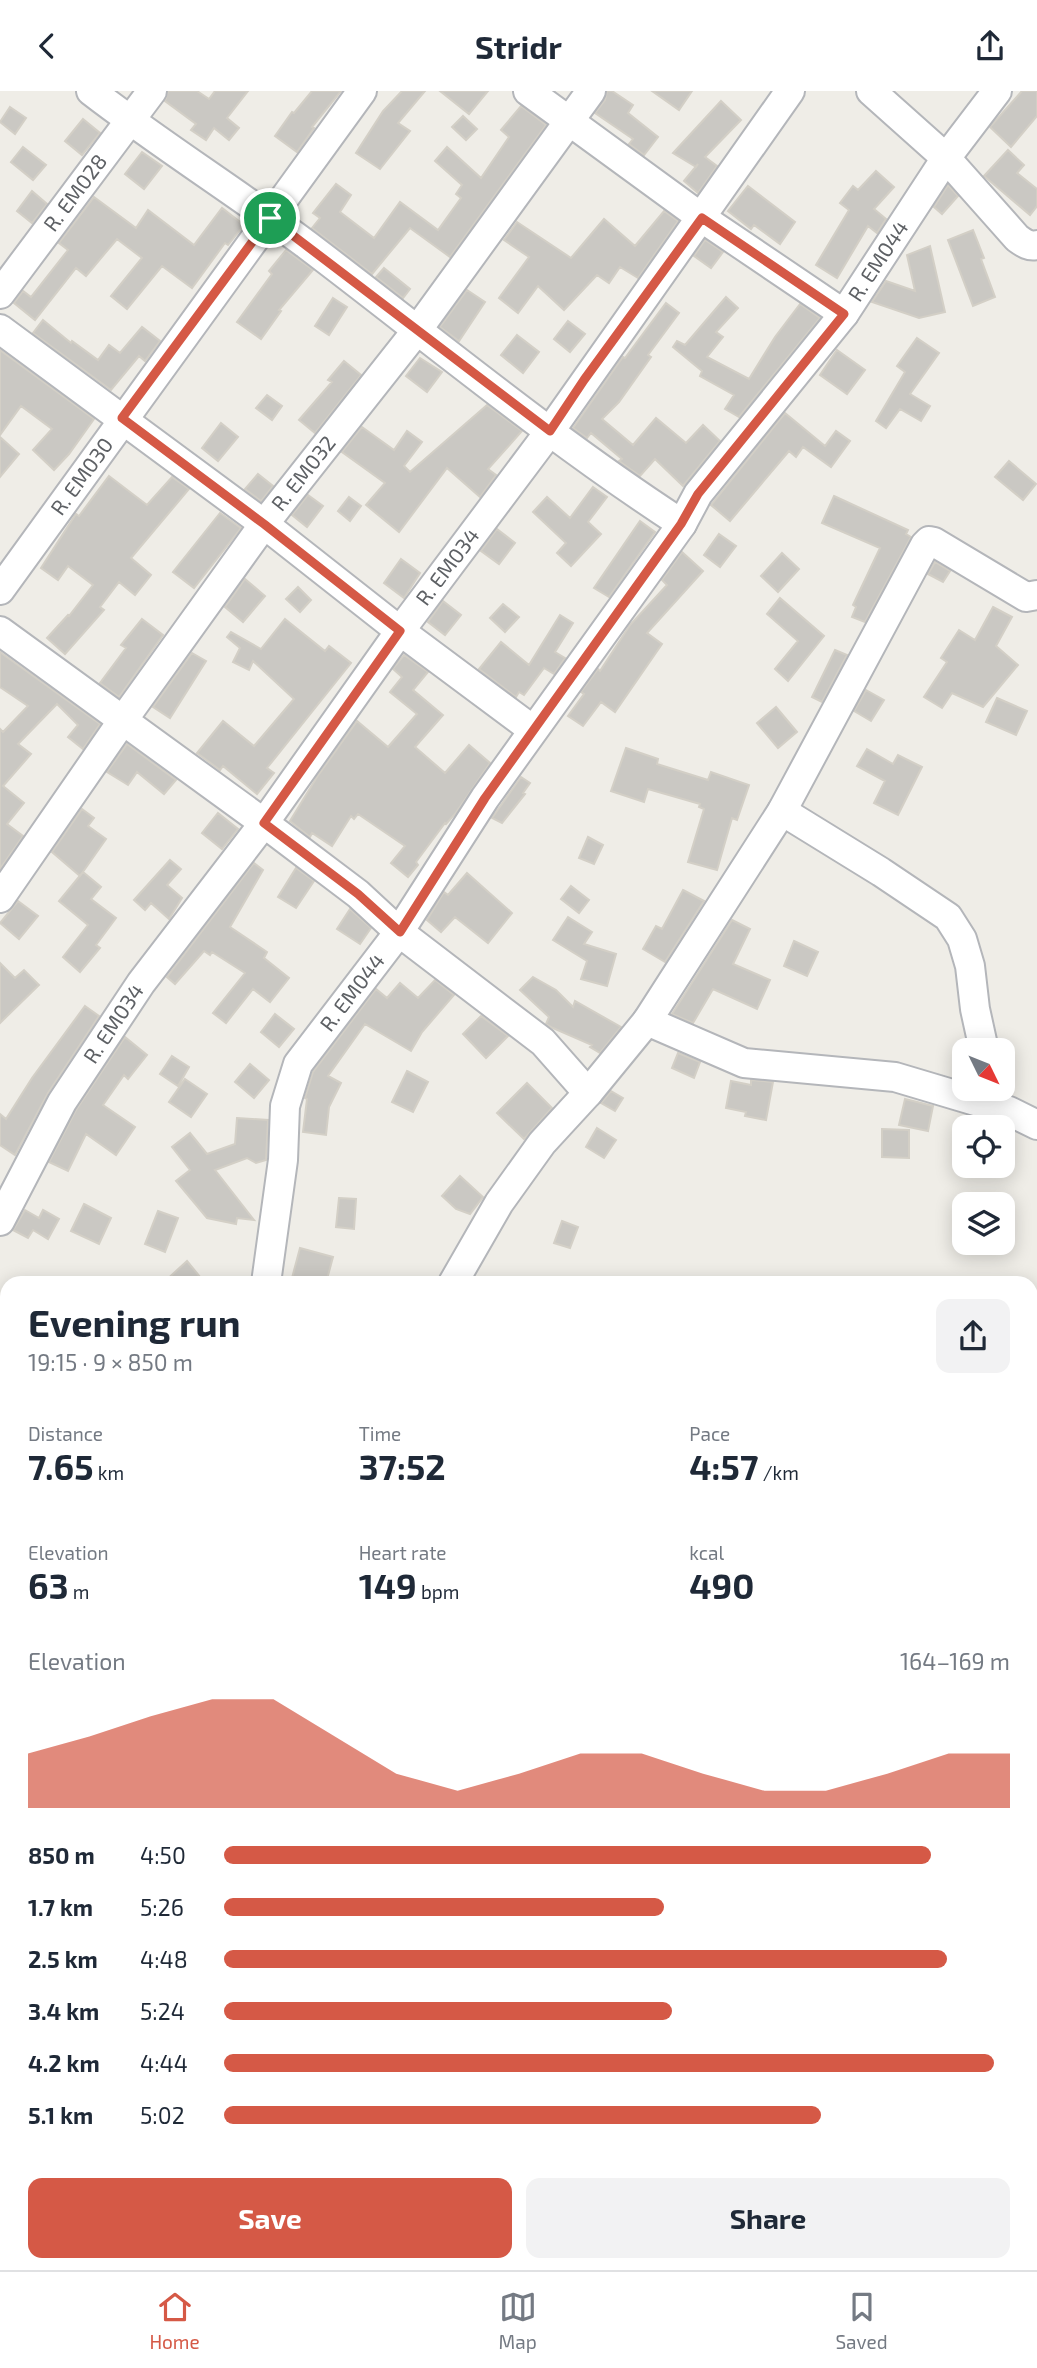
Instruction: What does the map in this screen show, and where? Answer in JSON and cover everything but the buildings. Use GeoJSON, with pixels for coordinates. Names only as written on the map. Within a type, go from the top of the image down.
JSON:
{"type":"FeatureCollection","features":[{"type":"Feature","properties":{"kind":"street"},"geometry":{"type":"LineString","coordinates":[[91,91],[270,218],[550,431],[681,524]]}},
{"type":"Feature","properties":{"kind":"street","name":"R. EM028"},"geometry":{"type":"LineString","coordinates":[[0,294],[152,91]]}},
{"type":"Feature","properties":{"kind":"street","name":"R. EM030"},"geometry":{"type":"LineString","coordinates":[[0,590],[122,418],[362,91]]}},
{"type":"Feature","properties":{"kind":"street"},"geometry":{"type":"LineString","coordinates":[[528,91],[702,218],[844,314]]}},
{"type":"Feature","properties":{"kind":"street","name":"R. EM032"},"geometry":{"type":"LineString","coordinates":[[0,898],[123,720],[264,524],[418,330],[591,91]]}},
{"type":"Feature","properties":{"kind":"street","name":"R. EM034"},"geometry":{"type":"LineString","coordinates":[[0,1221],[62,1102],[141,983],[264,823],[400,631],[550,431],[790,91]]}},
{"type":"Feature","properties":{"kind":"street"},"geometry":{"type":"LineString","coordinates":[[871,91],[946,158],[1017,238],[1025,244],[1037,245]]}},
{"type":"Feature","properties":{"kind":"street","name":"R. EM044"},"geometry":{"type":"LineString","coordinates":[[267,1276],[283,1160],[285,1106],[299,1064],[400,932],[485,798],[681,524],[698,494],[844,314],[946,158],[997,91]]}},
{"type":"Feature","properties":{"kind":"street"},"geometry":{"type":"LineString","coordinates":[[0,329],[264,524],[400,631],[533,730]]}},
{"type":"Feature","properties":{"kind":"street"},"geometry":{"type":"LineString","coordinates":[[457,1276],[499,1203],[542,1143],[588,1093],[647,1021],[782,811],[925,545],[929,541],[934,542],[1026,597],[1037,595]]}},
{"type":"Feature","properties":{"kind":"street"},"geometry":{"type":"LineString","coordinates":[[0,631],[358,894],[400,932],[543,1042],[588,1093]]}},
{"type":"Feature","properties":{"kind":"street"},"geometry":{"type":"LineString","coordinates":[[782,811],[948,917],[962,939],[970,966],[981,1038]]}},
{"type":"Feature","properties":{"kind":"street"},"geometry":{"type":"LineString","coordinates":[[647,1021],[744,1063],[895,1077],[952,1089]]}},
{"type":"Feature","properties":{"kind":"street"},"geometry":{"type":"LineString","coordinates":[[1006,1101],[1037,1125]]}},
{"type":"Feature","properties":{"kind":"route"},"geometry":{"type":"LineString","coordinates":[[270,218],[550,431],[702,218],[844,314],[698,494],[681,524],[485,798],[400,932],[358,894],[264,823],[400,631],[264,524],[122,418],[270,218]]}}]}
